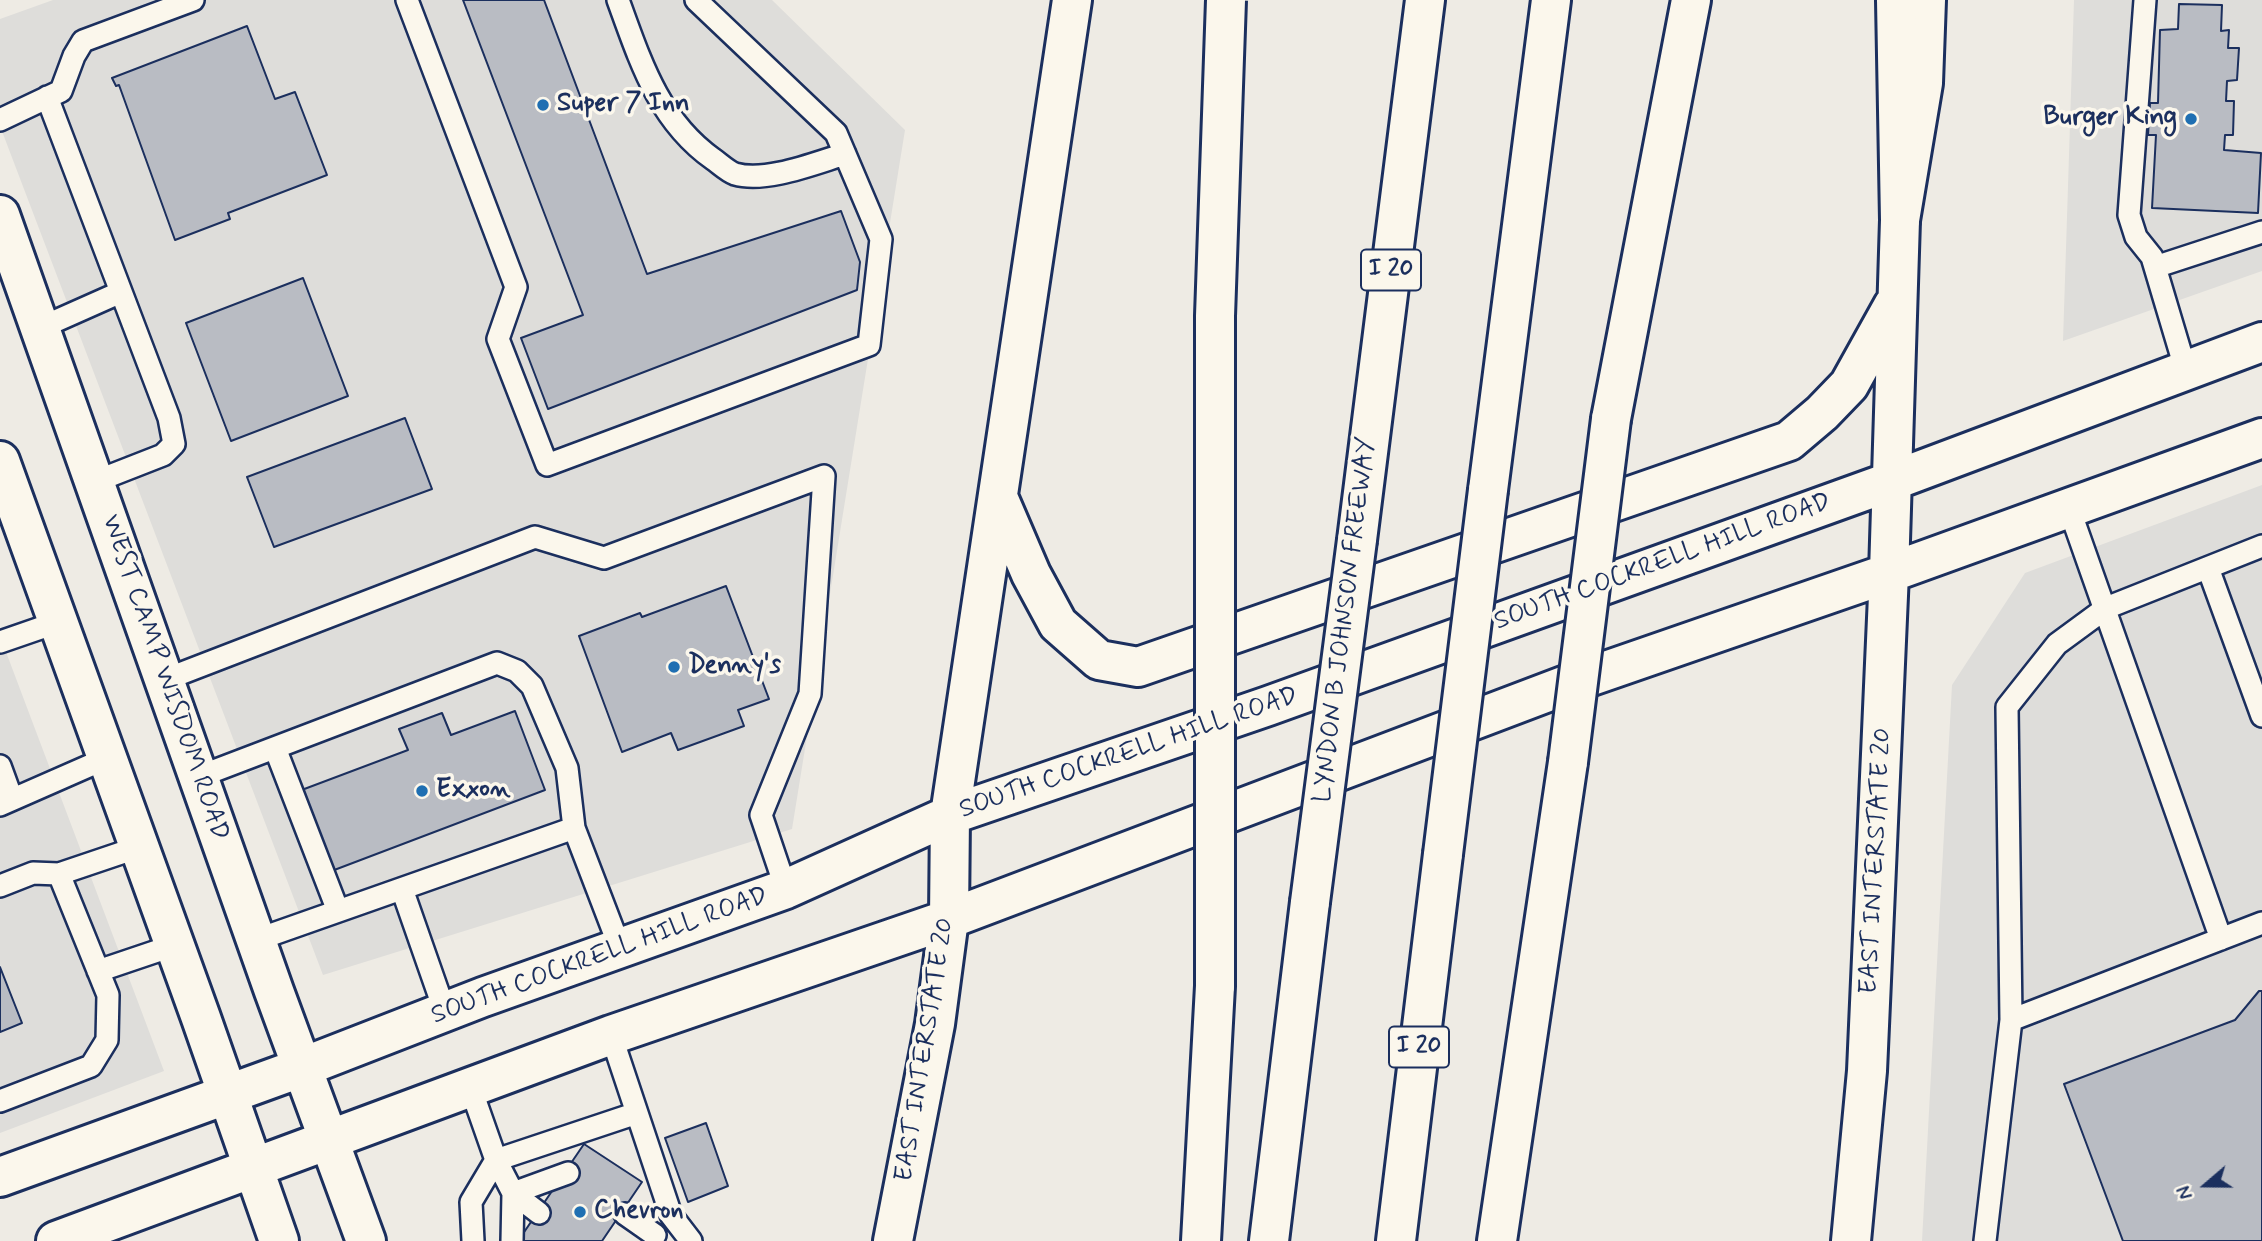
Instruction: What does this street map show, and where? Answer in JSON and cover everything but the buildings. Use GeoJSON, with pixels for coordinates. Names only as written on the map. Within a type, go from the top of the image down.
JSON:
{"type":"FeatureCollection","features":[{"type":"Feature","properties":{"kind":"main road"},"geometry":{"type":"LineString","coordinates":[[950,816],[1072,0]]}},
{"type":"Feature","properties":{"kind":"main road"},"geometry":{"type":"LineString","coordinates":[[1201,1241],[1215,986],[1215,316],[1227,0]]}},
{"type":"Feature","properties":{"kind":"main road","name":"LYNDON B JOHNSON FREEWAY"},"geometry":{"type":"LineString","coordinates":[[1269,1241],[1425,0]]}},
{"type":"Feature","properties":{"kind":"main road","name":"I 20"},"geometry":{"type":"LineString","coordinates":[[1396,1241],[1551,0]]}},
{"type":"Feature","properties":{"kind":"main road"},"geometry":{"type":"LineString","coordinates":[[1497,1241],[1568,762],[1611,419],[1691,0]]}},
{"type":"Feature","properties":{"kind":"main road"},"geometry":{"type":"LineString","coordinates":[[1892,481],[1900,220],[1896,0]]}},
{"type":"Feature","properties":{"kind":"main road"},"geometry":{"type":"LineString","coordinates":[[1900,220],[1923,83],[1926,0]]}},
{"type":"Feature","properties":{"kind":"main road","name":"WEST CAMP WISDOM ROAD"},"geometry":{"type":"LineString","coordinates":[[0,215],[256,940],[366,1241]]}},
{"type":"Feature","properties":{"kind":"main road"},"geometry":{"type":"LineString","coordinates":[[998,497],[1031,574],[1058,624],[1099,660],[1138,667],[1789,441],[1849,385],[1898,298]]}},
{"type":"Feature","properties":{"kind":"main road","name":"SOUTH COCKRELL HILL ROAD"},"geometry":{"type":"LineString","coordinates":[[0,1177],[786,889],[950,816],[1268,706],[1892,481],[2262,342]]}},
{"type":"Feature","properties":{"kind":"main road"},"geometry":{"type":"LineString","coordinates":[[56,1241],[611,1035],[949,919],[1574,682],[1889,573],[2262,438]]}},
{"type":"Feature","properties":{"kind":"main road"},"geometry":{"type":"LineString","coordinates":[[0,461],[279,1241]]}},
{"type":"Feature","properties":{"kind":"main road","name":"EAST INTERSTATE 20"},"geometry":{"type":"LineString","coordinates":[[1852,1241],[1867,1079],[1892,481]]}},
{"type":"Feature","properties":{"kind":"main road","name":"EAST INTERSTATE 20"},"geometry":{"type":"LineString","coordinates":[[893,1241],[935,1024],[949,919],[950,816]]}},
{"type":"Feature","properties":{"kind":"lane"},"geometry":{"type":"LineString","coordinates":[[0,120],[61,91],[74,56],[83,41],[192,0]]}},
{"type":"Feature","properties":{"kind":"lane"},"geometry":{"type":"LineString","coordinates":[[407,0],[516,287],[498,339],[547,465],[869,345],[881,239],[836,133],[696,0]]}},
{"type":"Feature","properties":{"kind":"lane"},"geometry":{"type":"LineString","coordinates":[[618,0],[635,48],[662,106],[695,146],[734,174],[772,175],[845,154]]}},
{"type":"Feature","properties":{"kind":"lane"},"geometry":{"type":"LineString","coordinates":[[2145,0],[2129,215],[2136,237],[2152,257],[2186,371]]}},
{"type":"Feature","properties":{"kind":"lane"},"geometry":{"type":"LineString","coordinates":[[47,97],[169,418],[174,444],[163,455],[94,482]]}},
{"type":"Feature","properties":{"kind":"lane"},"geometry":{"type":"LineString","coordinates":[[2155,267],[2262,232]]}},
{"type":"Feature","properties":{"kind":"lane"},"geometry":{"type":"LineString","coordinates":[[40,328],[121,292]]}},
{"type":"Feature","properties":{"kind":"lane"},"geometry":{"type":"LineString","coordinates":[[164,680],[534,537],[604,558],[824,476],[810,694],[761,815],[786,889]]}},
{"type":"Feature","properties":{"kind":"lane"},"geometry":{"type":"LineString","coordinates":[[2069,508],[2221,939]]}},
{"type":"Feature","properties":{"kind":"lane"},"geometry":{"type":"LineString","coordinates":[[1985,1241],[2011,1020],[2007,708],[2057,645],[2106,608],[2262,546]]}},
{"type":"Feature","properties":{"kind":"lane"},"geometry":{"type":"LineString","coordinates":[[2208,568],[2262,716]]}},
{"type":"Feature","properties":{"kind":"lane"},"geometry":{"type":"LineString","coordinates":[[0,642],[58,622]]}},
{"type":"Feature","properties":{"kind":"lane"},"geometry":{"type":"LineString","coordinates":[[198,777],[497,663],[517,671],[532,686],[567,768],[574,828],[620,948]]}},
{"type":"Feature","properties":{"kind":"lane"},"geometry":{"type":"LineString","coordinates":[[275,748],[338,911]]}},
{"type":"Feature","properties":{"kind":"lane"},"geometry":{"type":"LineString","coordinates":[[0,766],[6,802],[107,758]]}},
{"type":"Feature","properties":{"kind":"lane"},"geometry":{"type":"LineString","coordinates":[[256,940],[574,828]]}},
{"type":"Feature","properties":{"kind":"lane"},"geometry":{"type":"LineString","coordinates":[[0,886],[33,873],[59,874],[139,847]]}},
{"type":"Feature","properties":{"kind":"lane"},"geometry":{"type":"LineString","coordinates":[[0,1101],[91,1066],[107,1040],[108,995],[59,874]]}},
{"type":"Feature","properties":{"kind":"lane"},"geometry":{"type":"LineString","coordinates":[[402,889],[445,1012]]}},
{"type":"Feature","properties":{"kind":"lane"},"geometry":{"type":"LineString","coordinates":[[2011,1020],[2262,923]]}},
{"type":"Feature","properties":{"kind":"lane"},"geometry":{"type":"LineString","coordinates":[[97,971],[174,945]]}},
{"type":"Feature","properties":{"kind":"lane"},"geometry":{"type":"LineString","coordinates":[[611,1035],[671,1215],[691,1241]]}},
{"type":"Feature","properties":{"kind":"lane"},"geometry":{"type":"LineString","coordinates":[[470,1086],[496,1160],[513,1193],[539,1213]]}},
{"type":"Feature","properties":{"kind":"lane"},"geometry":{"type":"LineString","coordinates":[[473,1241],[471,1202],[496,1160],[637,1113]]}},
{"type":"Feature","properties":{"kind":"lane"},"geometry":{"type":"LineString","coordinates":[[513,1193],[568,1173]]}},
{"type":"Feature","properties":{"kind":"lane"},"geometry":{"type":"LineString","coordinates":[[512,1241],[513,1193]]}},
{"type":"Feature","properties":{"kind":"lane"},"geometry":{"type":"LineString","coordinates":[[625,1214],[653,1238],[671,1215]]}},
{"type":"Feature","properties":{"kind":"shaded area"},"geometry":{"type":"Polygon","coordinates":[[[53,0],[772,0],[905,130],[792,829],[323,975],[0,126],[0,19],[53,0]]]}},
{"type":"Feature","properties":{"kind":"shaded area"},"geometry":{"type":"Polygon","coordinates":[[[2074,0],[2262,0],[2262,271],[2063,341],[2074,0]]]}},
{"type":"Feature","properties":{"kind":"shaded area"},"geometry":{"type":"Polygon","coordinates":[[[2262,485],[2262,1241],[1922,1241],[1952,685],[2025,573],[2262,485]]]}},
{"type":"Feature","properties":{"kind":"shaded area"},"geometry":{"type":"Polygon","coordinates":[[[0,636],[164,1071],[0,1133],[0,636]]]}},
{"type":"Feature","properties":{"kind":"place","name":"Super 7 Inn"},"geometry":{"type":"Point","coordinates":[543,105]}},
{"type":"Feature","properties":{"kind":"place","name":"Burger King"},"geometry":{"type":"Point","coordinates":[2191,119]}},
{"type":"Feature","properties":{"kind":"place","name":"Denny's"},"geometry":{"type":"Point","coordinates":[674,667]}},
{"type":"Feature","properties":{"kind":"place","name":"Exxon"},"geometry":{"type":"Point","coordinates":[422,791]}},
{"type":"Feature","properties":{"kind":"place","name":"Chevron"},"geometry":{"type":"Point","coordinates":[580,1212]}}]}
